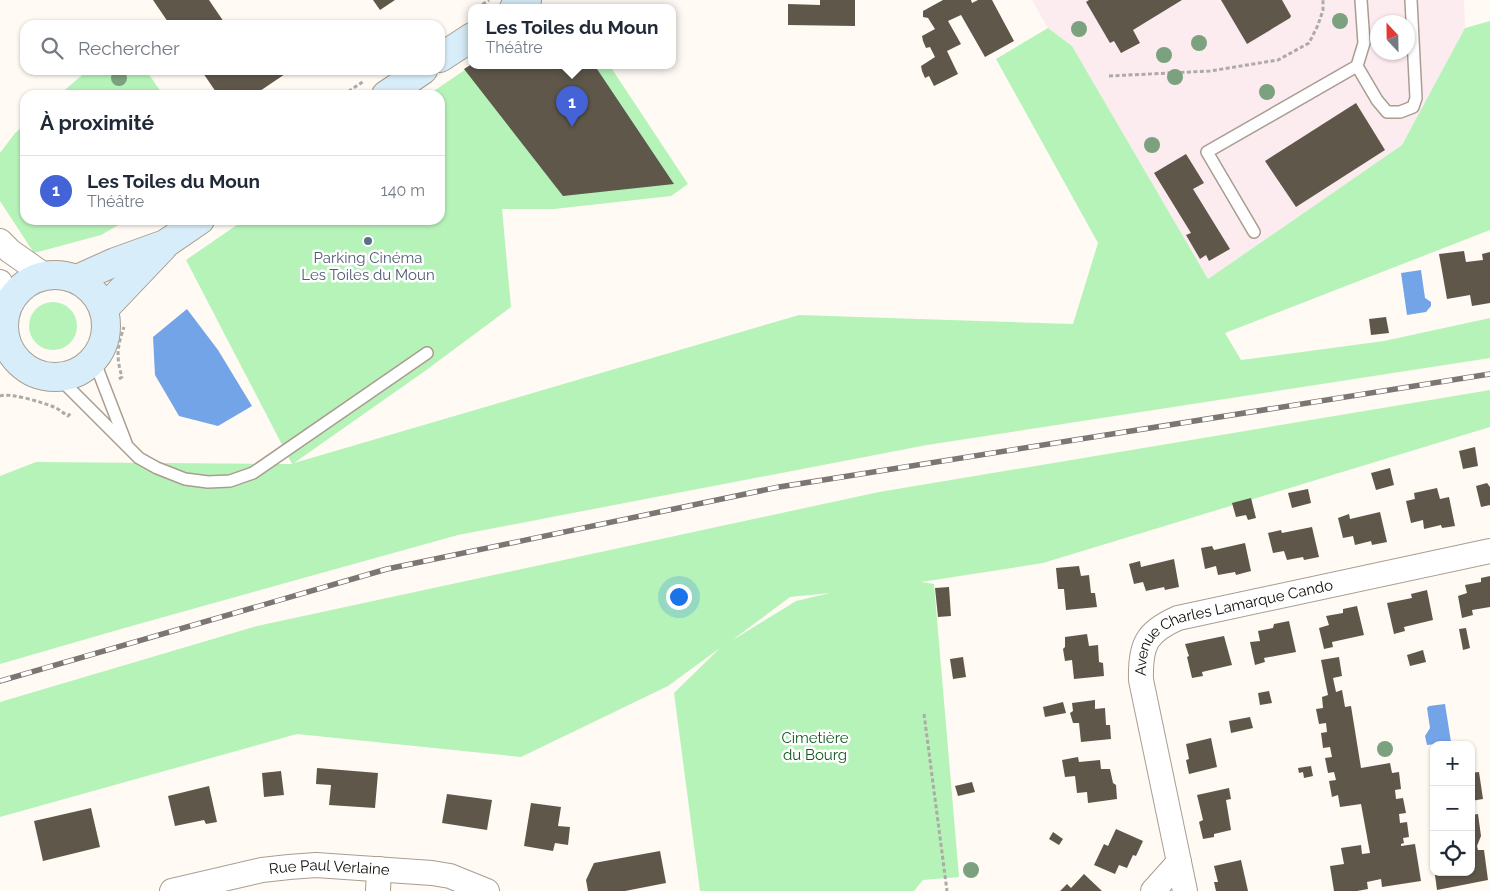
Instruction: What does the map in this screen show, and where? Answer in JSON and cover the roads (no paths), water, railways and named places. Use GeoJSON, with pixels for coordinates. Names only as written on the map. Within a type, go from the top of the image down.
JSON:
{"type":"FeatureCollection","features":[{"type":"Feature","properties":{"kind":"main road"},"geometry":{"type":"LineString","coordinates":[[445,55],[468,40]]}},
{"type":"Feature","properties":{"kind":"main road"},"geometry":{"type":"LineString","coordinates":[[393,90],[416,75]]}},
{"type":"Feature","properties":{"kind":"main road"},"geometry":{"type":"LineString","coordinates":[[77,279],[115,262],[165,244],[193,225]]}},
{"type":"Feature","properties":{"kind":"main road"},"geometry":{"type":"LineString","coordinates":[[114,318],[89,286],[66,275],[44,275],[21,287],[4,293],[2,335],[10,350],[10,368],[44,376],[58,377],[84,369],[102,349],[107,323],[114,318],[165,244]]}},
{"type":"Feature","properties":{"kind":"street"},"geometry":{"type":"LineString","coordinates":[[0,241],[10,251],[44,275]]}},
{"type":"Feature","properties":{"kind":"street","name":"Avenue Charles Lamarque Cando"},"geometry":{"type":"LineString","coordinates":[[1185,891],[1141,680],[1140,658],[1149,636],[1162,625],[1178,618],[1490,552]]}},
{"type":"Feature","properties":{"kind":"street"},"geometry":{"type":"LineString","coordinates":[[1154,891],[1179,862]]}},
{"type":"Feature","properties":{"kind":"street","name":"Rue Paul Verlaine"},"geometry":{"type":"LineString","coordinates":[[172,891],[262,870],[316,865],[378,880],[432,873],[450,876],[487,891]]}},
{"type":"Feature","properties":{"kind":"lane"},"geometry":{"type":"LineString","coordinates":[[1254,232],[1207,152],[1356,66],[1364,43],[1361,0]]}},
{"type":"Feature","properties":{"kind":"lane"},"geometry":{"type":"LineString","coordinates":[[1356,66],[1377,100],[1387,112],[1400,112],[1413,107],[1416,98],[1411,0]]}},
{"type":"Feature","properties":{"kind":"lane"},"geometry":{"type":"LineString","coordinates":[[58,377],[139,458],[157,468],[185,479],[208,482],[230,481],[253,473],[428,353]]}},
{"type":"Feature","properties":{"kind":"lane"},"geometry":{"type":"LineString","coordinates":[[94,360],[128,447]]}},
{"type":"Feature","properties":{"kind":"water"},"geometry":{"type":"Polygon","coordinates":[[[1421,270],[1425,298],[1431,302],[1431,306],[1426,312],[1407,315],[1401,273],[1421,270]]]}},
{"type":"Feature","properties":{"kind":"water"},"geometry":{"type":"Polygon","coordinates":[[[187,309],[218,350],[252,406],[218,426],[179,416],[155,375],[153,337],[187,309]]]}},
{"type":"Feature","properties":{"kind":"water"},"geometry":{"type":"Polygon","coordinates":[[[1445,704],[1451,741],[1430,741],[1430,745],[1427,745],[1425,736],[1430,728],[1427,708],[1429,706],[1445,704]]]}},
{"type":"Feature","properties":{"kind":"railway"},"geometry":{"type":"LineString","coordinates":[[0,681],[387,569],[779,487],[1490,374]]}},
{"type":"Feature","properties":{"kind":"place","name":"Les Toiles du Moun"},"geometry":{"type":"Point","coordinates":[572,127]}},
{"type":"Feature","properties":{"kind":"place","name":"Parking Cinéma Les Toiles du Moun"},"geometry":{"type":"Point","coordinates":[368,241]}},
{"type":"Feature","properties":{"kind":"park label","name":"Cimetière du Bourg"},"geometry":{"type":"Point","coordinates":[815,746]}}]}
